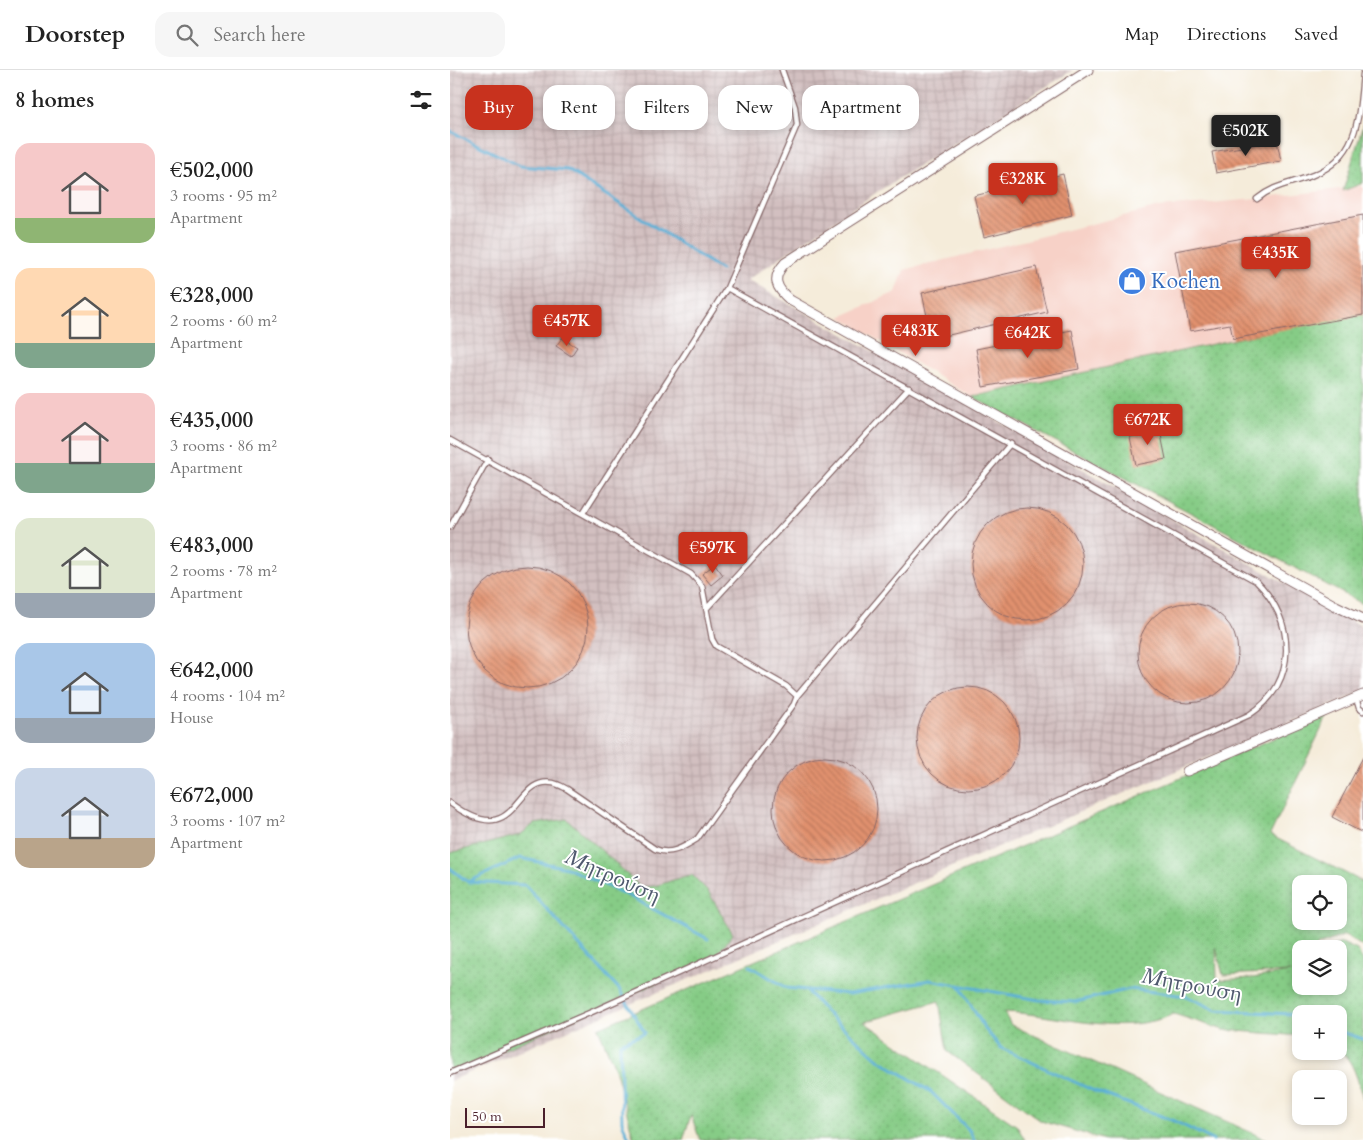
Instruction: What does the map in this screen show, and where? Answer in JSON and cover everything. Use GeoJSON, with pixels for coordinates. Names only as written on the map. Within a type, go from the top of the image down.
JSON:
{"type":"FeatureCollection","features":[{"type":"Feature","properties":{"kind":"street"},"geometry":{"type":"LineString","coordinates":[[1088,70],[785,263],[778,270],[775,282],[779,290],[790,300],[1325,600],[1363,619]]}},
{"type":"Feature","properties":{"kind":"street"},"geometry":{"type":"LineString","coordinates":[[1188,771],[1359,697]]}},
{"type":"Feature","properties":{"kind":"lane"},"geometry":{"type":"LineString","coordinates":[[583,513],[727,288],[797,125],[796,106],[782,70]]}},
{"type":"Feature","properties":{"kind":"lane"},"geometry":{"type":"LineString","coordinates":[[1257,200],[1270,188],[1315,175],[1335,162],[1351,143],[1359,118],[1363,74]]}},
{"type":"Feature","properties":{"kind":"lane"},"geometry":{"type":"LineString","coordinates":[[450,1073],[594,1011],[1249,715],[1267,701],[1281,677],[1288,644],[1284,625],[1269,594],[1256,581],[1011,443],[727,288]]}},
{"type":"Feature","properties":{"kind":"lane"},"geometry":{"type":"LineString","coordinates":[[707,608],[909,388]]}},
{"type":"Feature","properties":{"kind":"lane"},"geometry":{"type":"LineString","coordinates":[[450,440],[488,459],[691,574],[702,586],[712,640],[716,646],[786,686],[797,696]]}},
{"type":"Feature","properties":{"kind":"lane"},"geometry":{"type":"LineString","coordinates":[[450,803],[477,819],[490,822],[502,818],[539,784],[552,783],[567,789],[656,849],[669,852],[682,848],[696,839],[794,704],[797,696],[1011,443]]}},
{"type":"Feature","properties":{"kind":"lane"},"geometry":{"type":"LineString","coordinates":[[450,527],[488,459]]}},
{"type":"Feature","properties":{"kind":"lane"},"geometry":{"type":"LineString","coordinates":[[1359,697],[1359,708],[1363,710]]}},
{"type":"Feature","properties":{"kind":"shaded area"},"geometry":{"type":"Polygon","coordinates":[[[450,70],[1073,70],[877,192],[747,280],[1363,627],[1363,691],[450,1081],[450,70]]]}},
{"type":"Feature","properties":{"kind":"shaded area","name":"Kochen"},"geometry":{"type":"Polygon","coordinates":[[[1363,186],[1363,311],[972,397],[840,317],[896,292],[904,270],[1160,207],[1257,199],[1363,186]]]}},
{"type":"Feature","properties":{"kind":"green space"},"geometry":{"type":"Polygon","coordinates":[[[1363,125],[1363,183],[1343,191],[1363,125]]]}},
{"type":"Feature","properties":{"kind":"green space"},"geometry":{"type":"Polygon","coordinates":[[[1363,311],[1363,604],[972,397],[1363,311]]]}},
{"type":"Feature","properties":{"kind":"green space"},"geometry":{"type":"Polygon","coordinates":[[[1328,715],[1270,835],[1363,882],[1363,947],[1345,935],[1332,940],[1292,940],[1292,995],[1347,995],[1347,945],[1357,950],[1363,960],[1363,1099],[1357,1078],[1347,1059],[1347,1005],[1292,1005],[1292,1035],[1224,1030],[1174,1014],[1154,1021],[1133,1024],[1111,1024],[1004,1012],[1011,1025],[1268,1140],[1105,1140],[1041,1121],[947,1051],[939,1001],[864,1022],[1017,1126],[1025,1140],[700,1140],[691,1115],[683,1140],[634,1140],[615,1068],[598,1028],[1328,715]],[[1216,947],[1217,980],[1253,978],[1290,972],[1223,975],[1216,947]]]}},
{"type":"Feature","properties":{"kind":"green space"},"geometry":{"type":"Polygon","coordinates":[[[567,819],[640,887],[654,886],[692,875],[708,891],[733,934],[714,958],[450,1073],[450,853],[520,835],[534,824],[567,819]]]}},
{"type":"Feature","properties":{"kind":"building"},"geometry":{"type":"Polygon","coordinates":[[[1277,141],[1281,161],[1216,173],[1212,152],[1277,141]]]}},
{"type":"Feature","properties":{"kind":"building"},"geometry":{"type":"Polygon","coordinates":[[[1063,174],[1072,215],[984,237],[974,196],[1063,174]]]}},
{"type":"Feature","properties":{"kind":"building"},"geometry":{"type":"Polygon","coordinates":[[[1363,215],[1363,315],[1233,339],[1230,324],[1190,331],[1175,251],[1363,215]]]}},
{"type":"Feature","properties":{"kind":"building"},"geometry":{"type":"Polygon","coordinates":[[[1036,267],[1047,312],[932,339],[922,293],[1036,267]]]}},
{"type":"Feature","properties":{"kind":"building"},"geometry":{"type":"Polygon","coordinates":[[[1072,330],[1079,369],[983,387],[976,349],[1072,330]]]}},
{"type":"Feature","properties":{"kind":"building"},"geometry":{"type":"Polygon","coordinates":[[[562,338],[577,347],[571,356],[556,346],[562,338]]]}},
{"type":"Feature","properties":{"kind":"building"},"geometry":{"type":"Polygon","coordinates":[[[1154,426],[1155,431],[1160,430],[1166,459],[1136,465],[1130,437],[1137,435],[1136,430],[1154,426]]]}},
{"type":"Feature","properties":{"kind":"building"},"geometry":{"type":"Polygon","coordinates":[[[1027,508],[1048,512],[1067,524],[1079,543],[1083,564],[1079,585],[1067,604],[1048,616],[1027,620],[1006,616],[987,604],[975,585],[971,564],[975,543],[987,524],[1006,512],[1027,508]]]}},
{"type":"Feature","properties":{"kind":"building"},"geometry":{"type":"Polygon","coordinates":[[[715,564],[723,575],[711,585],[702,574],[715,564]]]}},
{"type":"Feature","properties":{"kind":"building"},"geometry":{"type":"Polygon","coordinates":[[[527,566],[550,570],[570,584],[584,604],[588,627],[584,650],[570,670],[550,684],[527,688],[504,684],[484,670],[470,650],[466,627],[470,604],[484,584],[504,570],[527,566]]]}},
{"type":"Feature","properties":{"kind":"building"},"geometry":{"type":"Polygon","coordinates":[[[1188,603],[1207,606],[1224,617],[1235,634],[1238,653],[1235,672],[1224,689],[1207,700],[1188,703],[1169,700],[1152,689],[1141,672],[1138,653],[1141,634],[1152,617],[1169,606],[1188,603]]]}},
{"type":"Feature","properties":{"kind":"building"},"geometry":{"type":"Polygon","coordinates":[[[968,687],[987,691],[1004,702],[1015,719],[1019,738],[1015,757],[1004,774],[987,785],[968,789],[949,785],[932,774],[921,757],[917,738],[921,719],[932,702],[949,691],[968,687]]]}},
{"type":"Feature","properties":{"kind":"building"},"geometry":{"type":"Polygon","coordinates":[[[825,757],[845,761],[854,766],[868,780],[873,789],[877,809],[873,829],[868,838],[854,852],[845,857],[825,861],[805,857],[796,852],[782,838],[777,829],[773,809],[777,789],[782,780],[796,766],[805,761],[825,757]]]}},
{"type":"Feature","properties":{"kind":"building"},"geometry":{"type":"Polygon","coordinates":[[[1363,757],[1363,833],[1332,817],[1363,757]]]}},
{"type":"Feature","properties":{"kind":"waterway"},"geometry":{"type":"LineString","coordinates":[[450,131],[520,166],[568,170],[721,270]]}},
{"type":"Feature","properties":{"kind":"waterway","name":"Μητρούση"},"geometry":{"type":"LineString","coordinates":[[450,868],[468,882],[520,858],[567,868],[629,896],[708,939]]}},
{"type":"Feature","properties":{"kind":"waterway"},"geometry":{"type":"LineString","coordinates":[[468,882],[525,885],[619,989],[645,1033],[620,1043],[622,1122],[630,1140]]}},
{"type":"Feature","properties":{"kind":"waterway","name":"Μητρούση"},"geometry":{"type":"LineString","coordinates":[[750,966],[787,988],[849,994],[930,980],[1039,1000],[1075,1002],[1130,989],[1186,996],[1216,1010],[1292,1014]]}},
{"type":"Feature","properties":{"kind":"waterway","name":"Μητρούση"},"geometry":{"type":"LineString","coordinates":[[959,985],[985,1029],[1001,1048],[1092,1090],[1174,1121],[1213,1140]]}},
{"type":"Feature","properties":{"kind":"waterway","name":"Μητρούση"},"geometry":{"type":"LineString","coordinates":[[806,990],[830,1016],[878,1059],[931,1092],[969,1130],[974,1140]]}},
{"type":"Feature","properties":{"kind":"waterway","name":"Μητρούση"},"geometry":{"type":"LineString","coordinates":[[1347,1034],[1363,1039]]}},
{"type":"Feature","properties":{"kind":"place","name":"Kochen"},"geometry":{"type":"Point","coordinates":[1132,281]}}]}
